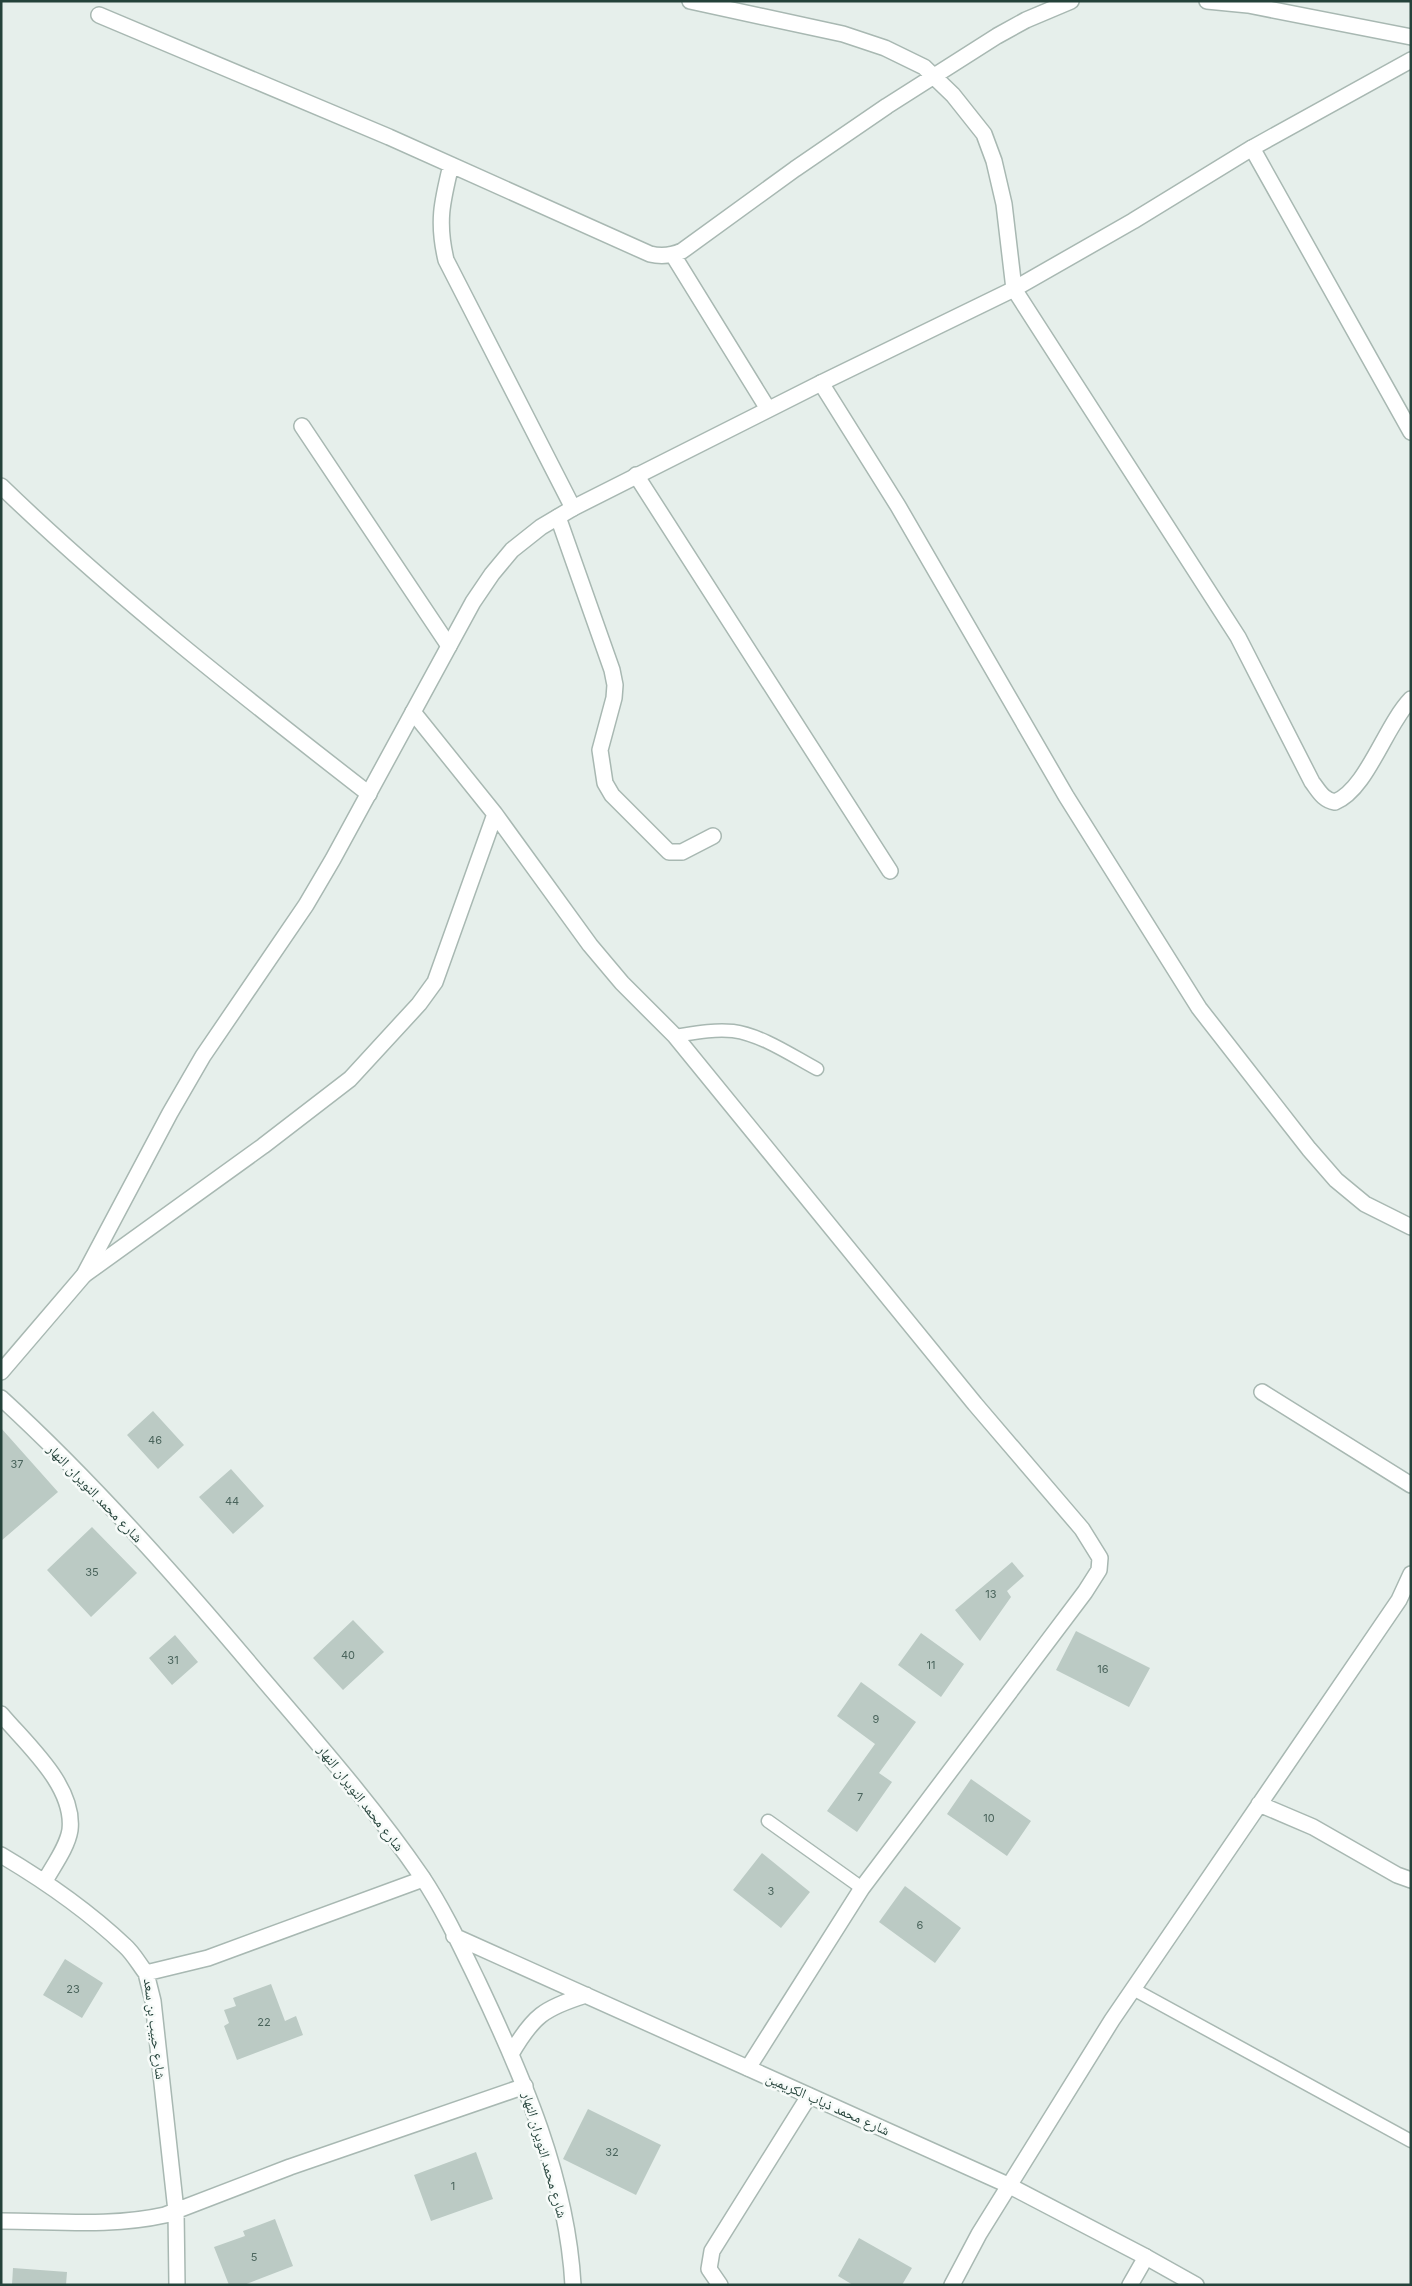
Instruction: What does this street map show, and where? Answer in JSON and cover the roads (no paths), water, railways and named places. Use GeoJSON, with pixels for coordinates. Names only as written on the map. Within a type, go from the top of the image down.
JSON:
{"type":"FeatureCollection","features":[{"type":"Feature","properties":{"kind":"street"},"geometry":{"type":"LineString","coordinates":[[690,1],[865,40],[904,56],[924,67],[934,76],[977,124],[990,146],[1004,204],[1014,289],[1238,637],[1312,782],[1321,795],[1328,801],[1334,802],[1352,791],[1397,716],[1411,699]]}},
{"type":"Feature","properties":{"kind":"street"},"geometry":{"type":"LineString","coordinates":[[99,15],[389,137],[650,254],[661,256],[673,255],[697,242],[794,169],[934,76],[1011,28],[1071,1]]}},
{"type":"Feature","properties":{"kind":"street"},"geometry":{"type":"LineString","coordinates":[[1207,1],[1247,3],[1411,37]]}},
{"type":"Feature","properties":{"kind":"street"},"geometry":{"type":"LineString","coordinates":[[1,1372],[84,1275],[170,1113],[203,1056],[306,905],[369,794],[473,602],[512,550],[542,526],[636,475],[1014,289],[1133,221],[1252,148],[1411,60]]}},
{"type":"Feature","properties":{"kind":"street"},"geometry":{"type":"LineString","coordinates":[[1252,148],[1411,432]]}},
{"type":"Feature","properties":{"kind":"street"},"geometry":{"type":"LineString","coordinates":[[451,165],[440,217],[442,243],[446,260],[573,508]]}},
{"type":"Feature","properties":{"kind":"street"},"geometry":{"type":"LineString","coordinates":[[673,255],[768,410]]}},
{"type":"Feature","properties":{"kind":"street"},"geometry":{"type":"LineString","coordinates":[[821,383],[898,506],[1066,796],[1199,1008],[1308,1149],[1336,1180],[1365,1204],[1411,1227]]}},
{"type":"Feature","properties":{"kind":"street"},"geometry":{"type":"LineString","coordinates":[[302,426],[449,646]]}},
{"type":"Feature","properties":{"kind":"street"},"geometry":{"type":"LineString","coordinates":[[636,475],[890,871]]}},
{"type":"Feature","properties":{"kind":"street"},"geometry":{"type":"LineString","coordinates":[[1,486],[115,588],[265,713],[369,794]]}},
{"type":"Feature","properties":{"kind":"street"},"geometry":{"type":"LineString","coordinates":[[558,517],[612,670],[615,686],[614,698],[600,750],[607,789],[669,852],[682,852],[713,836]]}},
{"type":"Feature","properties":{"kind":"street"},"geometry":{"type":"LineString","coordinates":[[413,712],[494,814],[590,945],[622,983],[675,1036],[968,1397],[1082,1529],[1100,1558],[1099,1570],[1085,1592],[862,1888],[748,2068]]}},
{"type":"Feature","properties":{"kind":"street"},"geometry":{"type":"LineString","coordinates":[[84,1275],[263,1146],[350,1079],[419,1004],[435,982],[494,814]]}},
{"type":"Feature","properties":{"kind":"street"},"geometry":{"type":"LineString","coordinates":[[1262,1392],[1411,1485]]}},
{"type":"Feature","properties":{"kind":"street","name":"شارع محمد النويران النهار"},"geometry":{"type":"LineString","coordinates":[[2,1400],[109,1506],[216,1623],[323,1749],[423,1879],[454,1936],[526,2086],[539,2124],[562,2210],[572,2260],[573,2285]]}},
{"type":"Feature","properties":{"kind":"street"},"geometry":{"type":"LineString","coordinates":[[952,2285],[1008,2185],[1133,1989],[1399,1600],[1411,1574]]}},
{"type":"Feature","properties":{"kind":"street"},"geometry":{"type":"LineString","coordinates":[[1,1714],[57,1779],[64,1793],[70,1830],[64,1847],[45,1881]]}},
{"type":"Feature","properties":{"kind":"street"},"geometry":{"type":"LineString","coordinates":[[1260,1804],[1313,1827],[1396,1875],[1411,1880]]}},
{"type":"Feature","properties":{"kind":"street"},"geometry":{"type":"LineString","coordinates":[[1,1855],[45,1881],[126,1947],[146,1973]]}},
{"type":"Feature","properties":{"kind":"street","name":"شارع حبيب بن سعد"},"geometry":{"type":"LineString","coordinates":[[177,2285],[176,2211],[153,2001],[146,1973],[208,1958],[423,1879]]}},
{"type":"Feature","properties":{"kind":"street","name":"شارع محمد ذياب الكريمين"},"geometry":{"type":"LineString","coordinates":[[454,1936],[1008,2185],[1196,2285]]}},
{"type":"Feature","properties":{"kind":"street"},"geometry":{"type":"LineString","coordinates":[[511,2054],[524,2031],[549,2008],[586,1995]]}},
{"type":"Feature","properties":{"kind":"street"},"geometry":{"type":"LineString","coordinates":[[1,2221],[144,2220],[176,2211],[202,2199],[290,2167],[526,2086]]}},
{"type":"Feature","properties":{"kind":"street"},"geometry":{"type":"LineString","coordinates":[[720,2285],[709,2269],[712,2251],[809,2096]]}},
{"type":"Feature","properties":{"kind":"street"},"geometry":{"type":"LineString","coordinates":[[1130,2285],[1146,2257]]}},
{"type":"Feature","properties":{"kind":"lane"},"geometry":{"type":"LineString","coordinates":[[675,1036],[712,1031],[734,1032],[758,1038],[817,1069]]}},
{"type":"Feature","properties":{"kind":"lane"},"geometry":{"type":"LineString","coordinates":[[768,1821],[862,1888]]}},
{"type":"Feature","properties":{"kind":"lane"},"geometry":{"type":"LineString","coordinates":[[1133,1989],[1411,2141]]}}]}
